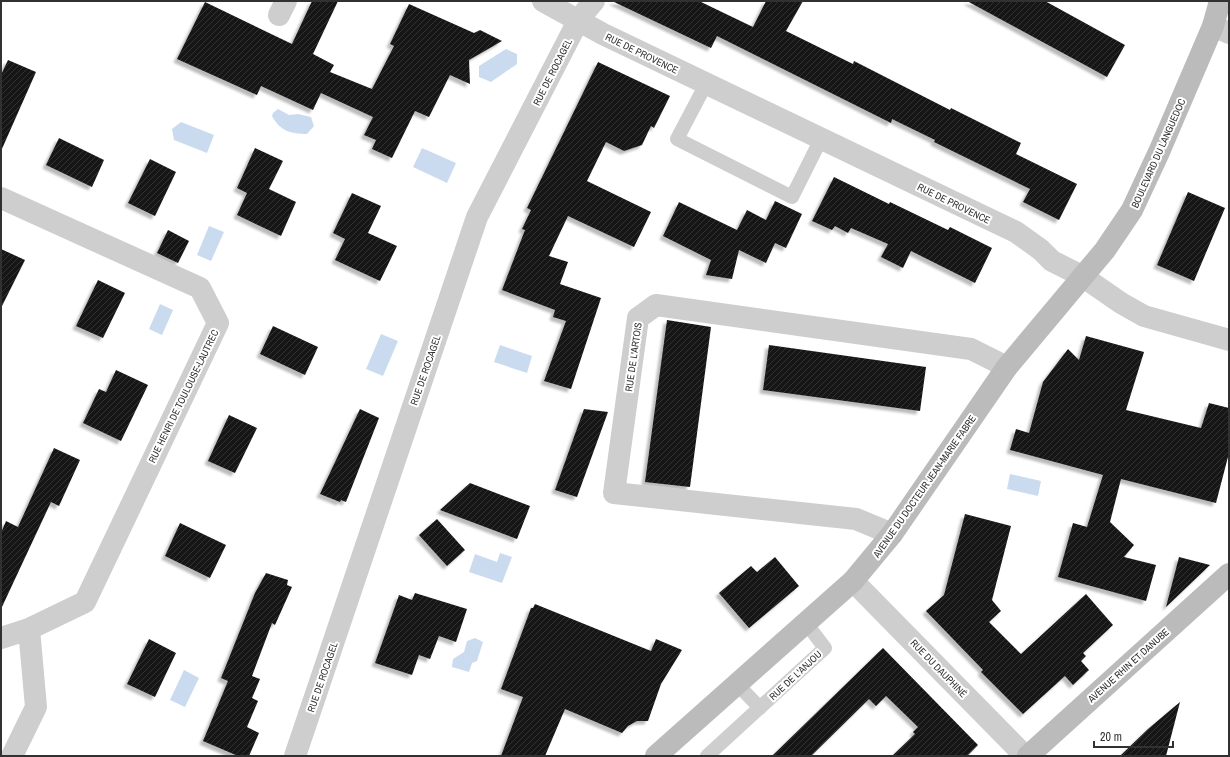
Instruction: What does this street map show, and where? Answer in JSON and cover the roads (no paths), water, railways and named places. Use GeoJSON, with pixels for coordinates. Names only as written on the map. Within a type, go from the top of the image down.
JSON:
{"type":"FeatureCollection","features":[{"type":"Feature","properties":{"kind":"street","name":"RUE DE PROVENCE"},"geometry":{"type":"LineString","coordinates":[[543,1],[579,19],[603,34],[1016,232],[1041,250],[1052,261],[1082,276]]}},
{"type":"Feature","properties":{"kind":"street","name":"RUE DE ROCAGEL"},"geometry":{"type":"LineString","coordinates":[[295,756],[477,217],[579,19],[594,1]]}},
{"type":"Feature","properties":{"kind":"street","name":"BOULEVARD DU LANGUEDOC"},"geometry":{"type":"LineString","coordinates":[[1082,276],[1105,250],[1132,210],[1221,30],[1220,1]]}},
{"type":"Feature","properties":{"kind":"street","name":"RUE HENRI DE TOULOUSE-LAUTREC"},"geometry":{"type":"LineString","coordinates":[[1,198],[200,288],[218,323],[85,602],[29,629],[1,638]]}},
{"type":"Feature","properties":{"kind":"street"},"geometry":{"type":"LineString","coordinates":[[1082,276],[1121,303],[1144,316],[1229,340]]}},
{"type":"Feature","properties":{"kind":"street","name":"AVENUE DU DOCTEUR JEAN-MARIE FABRE"},"geometry":{"type":"LineString","coordinates":[[660,755],[853,581],[892,534],[1007,367],[1082,276]]}},
{"type":"Feature","properties":{"kind":"street","name":"RUE DE L'ARTOIS"},"geometry":{"type":"LineString","coordinates":[[892,534],[856,519],[614,493],[638,318],[656,305],[972,349],[1007,367]]}},
{"type":"Feature","properties":{"kind":"street","name":"AVENUE RHIN ET DANUBE"},"geometry":{"type":"LineString","coordinates":[[1028,756],[1229,574]]}},
{"type":"Feature","properties":{"kind":"street","name":"RUE DU DAUPHINÉ"},"geometry":{"type":"LineString","coordinates":[[853,581],[1025,756]]}},
{"type":"Feature","properties":{"kind":"street"},"geometry":{"type":"LineString","coordinates":[[12,756],[36,707],[29,629]]}},
{"type":"Feature","properties":{"kind":"lane"},"geometry":{"type":"LineString","coordinates":[[706,84],[677,139],[792,197],[821,139]]}},
{"type":"Feature","properties":{"kind":"lane","name":"RUE DE L'ANJOU"},"geometry":{"type":"LineString","coordinates":[[708,756],[825,648],[806,623]]}},
{"type":"Feature","properties":{"kind":"lane","name":"RUE DE L'ANJOU"},"geometry":{"type":"LineString","coordinates":[[738,684],[760,708]]}},
{"type":"Feature","properties":{"kind":"water"},"geometry":{"type":"Polygon","coordinates":[[[506,49],[517,54],[517,64],[491,82],[479,77],[479,66],[506,49]]]}},
{"type":"Feature","properties":{"kind":"water"},"geometry":{"type":"Polygon","coordinates":[[[278,109],[289,115],[298,114],[311,117],[314,126],[307,134],[286,131],[275,121],[272,116],[278,109]]]}},
{"type":"Feature","properties":{"kind":"water"},"geometry":{"type":"Polygon","coordinates":[[[181,122],[214,135],[207,153],[174,140],[172,129],[181,122]]]}},
{"type":"Feature","properties":{"kind":"water"},"geometry":{"type":"Polygon","coordinates":[[[422,148],[456,163],[447,183],[413,167],[422,148]]]}},
{"type":"Feature","properties":{"kind":"water"},"geometry":{"type":"Polygon","coordinates":[[[209,226],[224,232],[211,261],[197,255],[209,226]]]}},
{"type":"Feature","properties":{"kind":"water"},"geometry":{"type":"Polygon","coordinates":[[[160,304],[173,310],[162,335],[149,329],[160,304]]]}},
{"type":"Feature","properties":{"kind":"water"},"geometry":{"type":"Polygon","coordinates":[[[381,334],[398,341],[383,376],[366,369],[381,334]]]}},
{"type":"Feature","properties":{"kind":"water"},"geometry":{"type":"Polygon","coordinates":[[[500,345],[532,356],[527,373],[494,362],[500,345]]]}},
{"type":"Feature","properties":{"kind":"water"},"geometry":{"type":"Polygon","coordinates":[[[1010,474],[1041,481],[1038,496],[1007,489],[1010,474]]]}},
{"type":"Feature","properties":{"kind":"water"},"geometry":{"type":"Polygon","coordinates":[[[500,553],[512,557],[502,583],[469,572],[475,554],[497,562],[500,553]]]}},
{"type":"Feature","properties":{"kind":"water"},"geometry":{"type":"Polygon","coordinates":[[[475,638],[483,642],[477,661],[472,663],[469,672],[452,667],[453,659],[464,652],[467,641],[475,638]]]}},
{"type":"Feature","properties":{"kind":"water"},"geometry":{"type":"Polygon","coordinates":[[[184,670],[199,678],[185,707],[170,700],[184,670]]]}}]}
